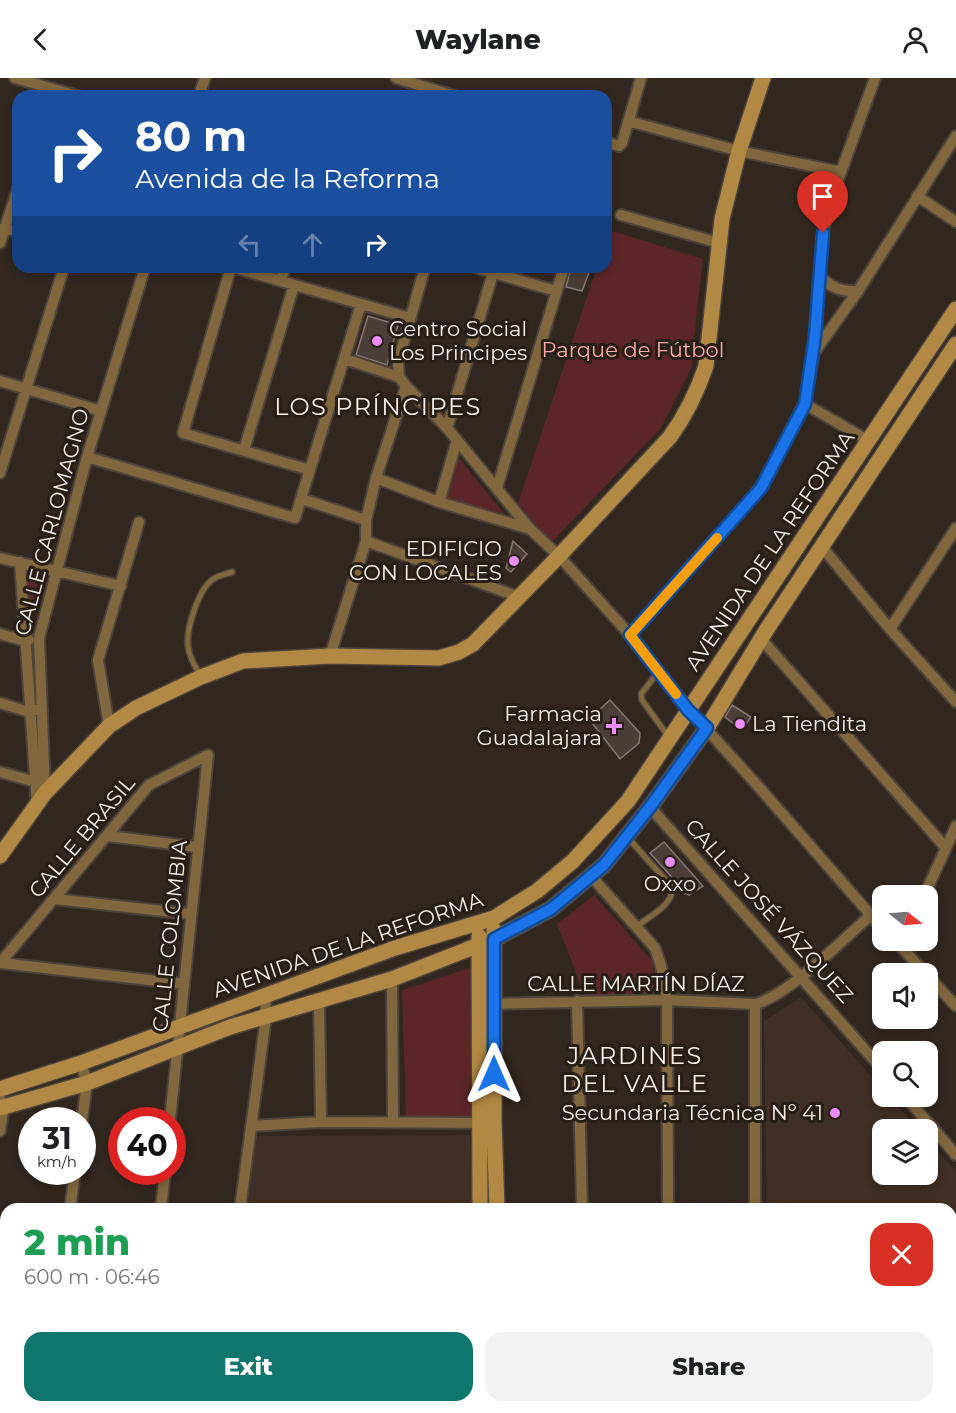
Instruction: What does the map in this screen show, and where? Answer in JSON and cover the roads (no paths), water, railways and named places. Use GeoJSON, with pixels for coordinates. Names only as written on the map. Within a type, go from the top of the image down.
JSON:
{"type":"FeatureCollection","features":[{"type":"Feature","properties":{"kind":"main road"},"geometry":{"type":"LineString","coordinates":[[3,849],[39,794],[109,726],[136,708],[201,677],[243,662],[330,656],[439,658],[459,652],[472,644],[519,597],[670,437],[692,402],[706,366],[722,219],[739,152],[763,78]]}},
{"type":"Feature","properties":{"kind":"main road","name":"AVENIDA DE LA REFORMA"},"geometry":{"type":"LineString","coordinates":[[0,1089],[81,1063],[395,948],[479,924],[494,918],[537,891],[573,861],[628,801],[956,309]]}},
{"type":"Feature","properties":{"kind":"main road","name":"AVENIDA DE LA REFORMA"},"geometry":{"type":"LineString","coordinates":[[1,1105],[87,1083],[230,1027],[392,979],[494,939],[551,909],[604,865],[650,807],[707,728],[869,473],[956,344]]}},
{"type":"Feature","properties":{"kind":"main road"},"geometry":{"type":"LineString","coordinates":[[480,1203],[481,1123],[494,918]]}},
{"type":"Feature","properties":{"kind":"main road"},"geometry":{"type":"LineString","coordinates":[[479,924],[479,945],[487,1004],[497,1203]]}},
{"type":"Feature","properties":{"kind":"street"},"geometry":{"type":"LineString","coordinates":[[15,78],[45,90]]}},
{"type":"Feature","properties":{"kind":"street"},"geometry":{"type":"LineString","coordinates":[[396,78],[435,90]]}},
{"type":"Feature","properties":{"kind":"street"},"geometry":{"type":"LineString","coordinates":[[612,144],[621,145],[641,78]]}},
{"type":"Feature","properties":{"kind":"street"},"geometry":{"type":"LineString","coordinates":[[630,635],[761,488],[805,404],[813,355],[823,233],[828,208],[875,78]]}},
{"type":"Feature","properties":{"kind":"street"},"geometry":{"type":"LineString","coordinates":[[628,121],[739,152],[841,172]]}},
{"type":"Feature","properties":{"kind":"street"},"geometry":{"type":"LineString","coordinates":[[813,355],[858,291],[956,136]]}},
{"type":"Feature","properties":{"kind":"street"},"geometry":{"type":"LineString","coordinates":[[917,196],[956,222]]}},
{"type":"Feature","properties":{"kind":"street"},"geometry":{"type":"LineString","coordinates":[[0,243],[2,229],[12,203]]}},
{"type":"Feature","properties":{"kind":"street"},"geometry":{"type":"LineString","coordinates":[[621,215],[720,243]]}},
{"type":"Feature","properties":{"kind":"street"},"geometry":{"type":"LineString","coordinates":[[0,473],[62,273]]}},
{"type":"Feature","properties":{"kind":"street","name":"CALLE CARLOMAGNO"},"geometry":{"type":"LineString","coordinates":[[39,794],[42,708],[39,638],[87,457],[143,273]]}},
{"type":"Feature","properties":{"kind":"street"},"geometry":{"type":"LineString","coordinates":[[230,273],[183,433],[310,470]]}},
{"type":"Feature","properties":{"kind":"street"},"geometry":{"type":"LineString","coordinates":[[253,273],[410,318]]}},
{"type":"Feature","properties":{"kind":"street"},"geometry":{"type":"LineString","coordinates":[[281,281],[283,273]]}},
{"type":"Feature","properties":{"kind":"street"},"geometry":{"type":"LineString","coordinates":[[399,377],[398,362],[423,273]]}},
{"type":"Feature","properties":{"kind":"street"},"geometry":{"type":"LineString","coordinates":[[447,428],[493,273],[556,291]]}},
{"type":"Feature","properties":{"kind":"street"},"geometry":{"type":"LineString","coordinates":[[497,488],[562,273]]}},
{"type":"Feature","properties":{"kind":"street"},"geometry":{"type":"LineString","coordinates":[[820,276],[827,284],[837,289],[847,292],[858,291]]}},
{"type":"Feature","properties":{"kind":"street"},"geometry":{"type":"LineString","coordinates":[[244,450],[294,285]]}},
{"type":"Feature","properties":{"kind":"street"},"geometry":{"type":"LineString","coordinates":[[87,457],[295,518],[361,304]]}},
{"type":"Feature","properties":{"kind":"street"},"geometry":{"type":"LineString","coordinates":[[345,359],[399,377],[458,440],[530,529],[559,556],[630,635],[688,710],[707,728],[870,916]]}},
{"type":"Feature","properties":{"kind":"street"},"geometry":{"type":"LineString","coordinates":[[0,381],[101,411]]}},
{"type":"Feature","properties":{"kind":"street"},"geometry":{"type":"LineString","coordinates":[[330,656],[366,541],[366,520],[376,478],[406,386]]}},
{"type":"Feature","properties":{"kind":"street"},"geometry":{"type":"LineString","coordinates":[[805,404],[869,441]]}},
{"type":"Feature","properties":{"kind":"street"},"geometry":{"type":"LineString","coordinates":[[439,502],[458,440]]}},
{"type":"Feature","properties":{"kind":"street"},"geometry":{"type":"LineString","coordinates":[[376,478],[439,502],[530,529]]}},
{"type":"Feature","properties":{"kind":"street"},"geometry":{"type":"LineString","coordinates":[[302,500],[366,520]]}},
{"type":"Feature","properties":{"kind":"street"},"geometry":{"type":"LineString","coordinates":[[109,726],[98,660],[139,522]]}},
{"type":"Feature","properties":{"kind":"street"},"geometry":{"type":"LineString","coordinates":[[890,629],[956,528]]}},
{"type":"Feature","properties":{"kind":"street"},"geometry":{"type":"LineString","coordinates":[[366,541],[519,597]]}},
{"type":"Feature","properties":{"kind":"street"},"geometry":{"type":"LineString","coordinates":[[822,547],[890,629],[956,702]]}},
{"type":"Feature","properties":{"kind":"street"},"geometry":{"type":"LineString","coordinates":[[0,558],[121,586]]}},
{"type":"Feature","properties":{"kind":"street","name":"CALLE CARLOMAGNO"},"geometry":{"type":"LineString","coordinates":[[20,562],[29,712],[39,794]]}},
{"type":"Feature","properties":{"kind":"street"},"geometry":{"type":"LineString","coordinates":[[0,634],[25,641],[39,638]]}},
{"type":"Feature","properties":{"kind":"street"},"geometry":{"type":"LineString","coordinates":[[762,640],[946,848]]}},
{"type":"Feature","properties":{"kind":"street"},"geometry":{"type":"LineString","coordinates":[[0,703],[29,712],[42,708]]}},
{"type":"Feature","properties":{"kind":"street","name":"CALLE BRASIL"},"geometry":{"type":"LineString","coordinates":[[0,963],[149,785],[208,755]]}},
{"type":"Feature","properties":{"kind":"street","name":"CALLE COLOMBIA"},"geometry":{"type":"LineString","coordinates":[[171,1107],[208,755]]}},
{"type":"Feature","properties":{"kind":"street"},"geometry":{"type":"LineString","coordinates":[[0,772],[39,794]]}},
{"type":"Feature","properties":{"kind":"street","name":"CALLE JOSÉ VÁZQUEZ"},"geometry":{"type":"LineString","coordinates":[[650,807],[872,1058]]}},
{"type":"Feature","properties":{"kind":"street"},"geometry":{"type":"LineString","coordinates":[[929,885],[956,826]]}},
{"type":"Feature","properties":{"kind":"street"},"geometry":{"type":"LineString","coordinates":[[108,836],[197,847]]}},
{"type":"Feature","properties":{"kind":"street"},"geometry":{"type":"LineString","coordinates":[[591,876],[655,948],[661,966],[667,1000],[668,1203]]}},
{"type":"Feature","properties":{"kind":"street"},"geometry":{"type":"LineString","coordinates":[[55,899],[190,914]]}},
{"type":"Feature","properties":{"kind":"street","name":"CALLE MARTÍN DÍAZ"},"geometry":{"type":"LineString","coordinates":[[487,1004],[667,1000],[755,1004],[768,1001],[801,976],[870,916]]}},
{"type":"Feature","properties":{"kind":"street"},"geometry":{"type":"LineString","coordinates":[[907,951],[917,963]]}},
{"type":"Feature","properties":{"kind":"street"},"geometry":{"type":"LineString","coordinates":[[0,963],[184,984]]}},
{"type":"Feature","properties":{"kind":"street"},"geometry":{"type":"LineString","coordinates":[[392,979],[393,1122]]}},
{"type":"Feature","properties":{"kind":"street"},"geometry":{"type":"LineString","coordinates":[[938,987],[956,1006]]}},
{"type":"Feature","properties":{"kind":"street"},"geometry":{"type":"LineString","coordinates":[[241,1203],[266,1017],[265,996]]}},
{"type":"Feature","properties":{"kind":"street"},"geometry":{"type":"LineString","coordinates":[[577,1001],[582,1203]]}},
{"type":"Feature","properties":{"kind":"street"},"geometry":{"type":"LineString","coordinates":[[319,1002],[321,1122]]}},
{"type":"Feature","properties":{"kind":"street"},"geometry":{"type":"LineString","coordinates":[[755,1004],[755,1203]]}},
{"type":"Feature","properties":{"kind":"street"},"geometry":{"type":"LineString","coordinates":[[81,1063],[87,1083],[84,1107]]}},
{"type":"Feature","properties":{"kind":"street"},"geometry":{"type":"LineString","coordinates":[[0,1131],[1,1105]]}},
{"type":"Feature","properties":{"kind":"street"},"geometry":{"type":"LineString","coordinates":[[915,1107],[956,1155]]}},
{"type":"Feature","properties":{"kind":"street"},"geometry":{"type":"LineString","coordinates":[[251,1126],[321,1122],[481,1123]]}},
{"type":"Feature","properties":{"kind":"street"},"geometry":{"type":"LineString","coordinates":[[71,1203],[73,1185]]}},
{"type":"Feature","properties":{"kind":"street"},"geometry":{"type":"LineString","coordinates":[[161,1203],[163,1185]]}},
{"type":"Feature","properties":{"kind":"lane"},"geometry":{"type":"LineString","coordinates":[[201,677],[194,667],[188,647],[190,625],[205,587],[214,579],[232,572]]}},
{"type":"Feature","properties":{"kind":"lane"},"geometry":{"type":"LineString","coordinates":[[658,671],[641,694],[642,700],[669,738]]}},
{"type":"Feature","properties":{"kind":"lane"},"geometry":{"type":"LineString","coordinates":[[626,836],[672,886],[673,892],[670,900],[636,927]]}},
{"type":"Feature","properties":{"kind":"place","name":"Centro Social Los Principes"},"geometry":{"type":"Point","coordinates":[377,341]}},
{"type":"Feature","properties":{"kind":"place","name":"EDIFICIO CON LOCALES"},"geometry":{"type":"Point","coordinates":[514,561]}},
{"type":"Feature","properties":{"kind":"place","name":"La Tiendita"},"geometry":{"type":"Point","coordinates":[740,724]}},
{"type":"Feature","properties":{"kind":"place","name":"Farmacia Guadalajara"},"geometry":{"type":"Point","coordinates":[614,726]}},
{"type":"Feature","properties":{"kind":"place","name":"Oxxo"},"geometry":{"type":"Point","coordinates":[670,862]}},
{"type":"Feature","properties":{"kind":"place","name":"Secundaria Técnica Nº 41"},"geometry":{"type":"Point","coordinates":[835,1113]}},
{"type":"Feature","properties":{"kind":"district","name":"LOS PRÍNCIPES"},"geometry":{"type":"Point","coordinates":[378,407]}},
{"type":"Feature","properties":{"kind":"district","name":"JARDINES DEL VALLE"},"geometry":{"type":"Point","coordinates":[635,1070]}},
{"type":"Feature","properties":{"kind":"park label","name":"Parque de Fútbol"},"geometry":{"type":"Point","coordinates":[633,350]}}]}
